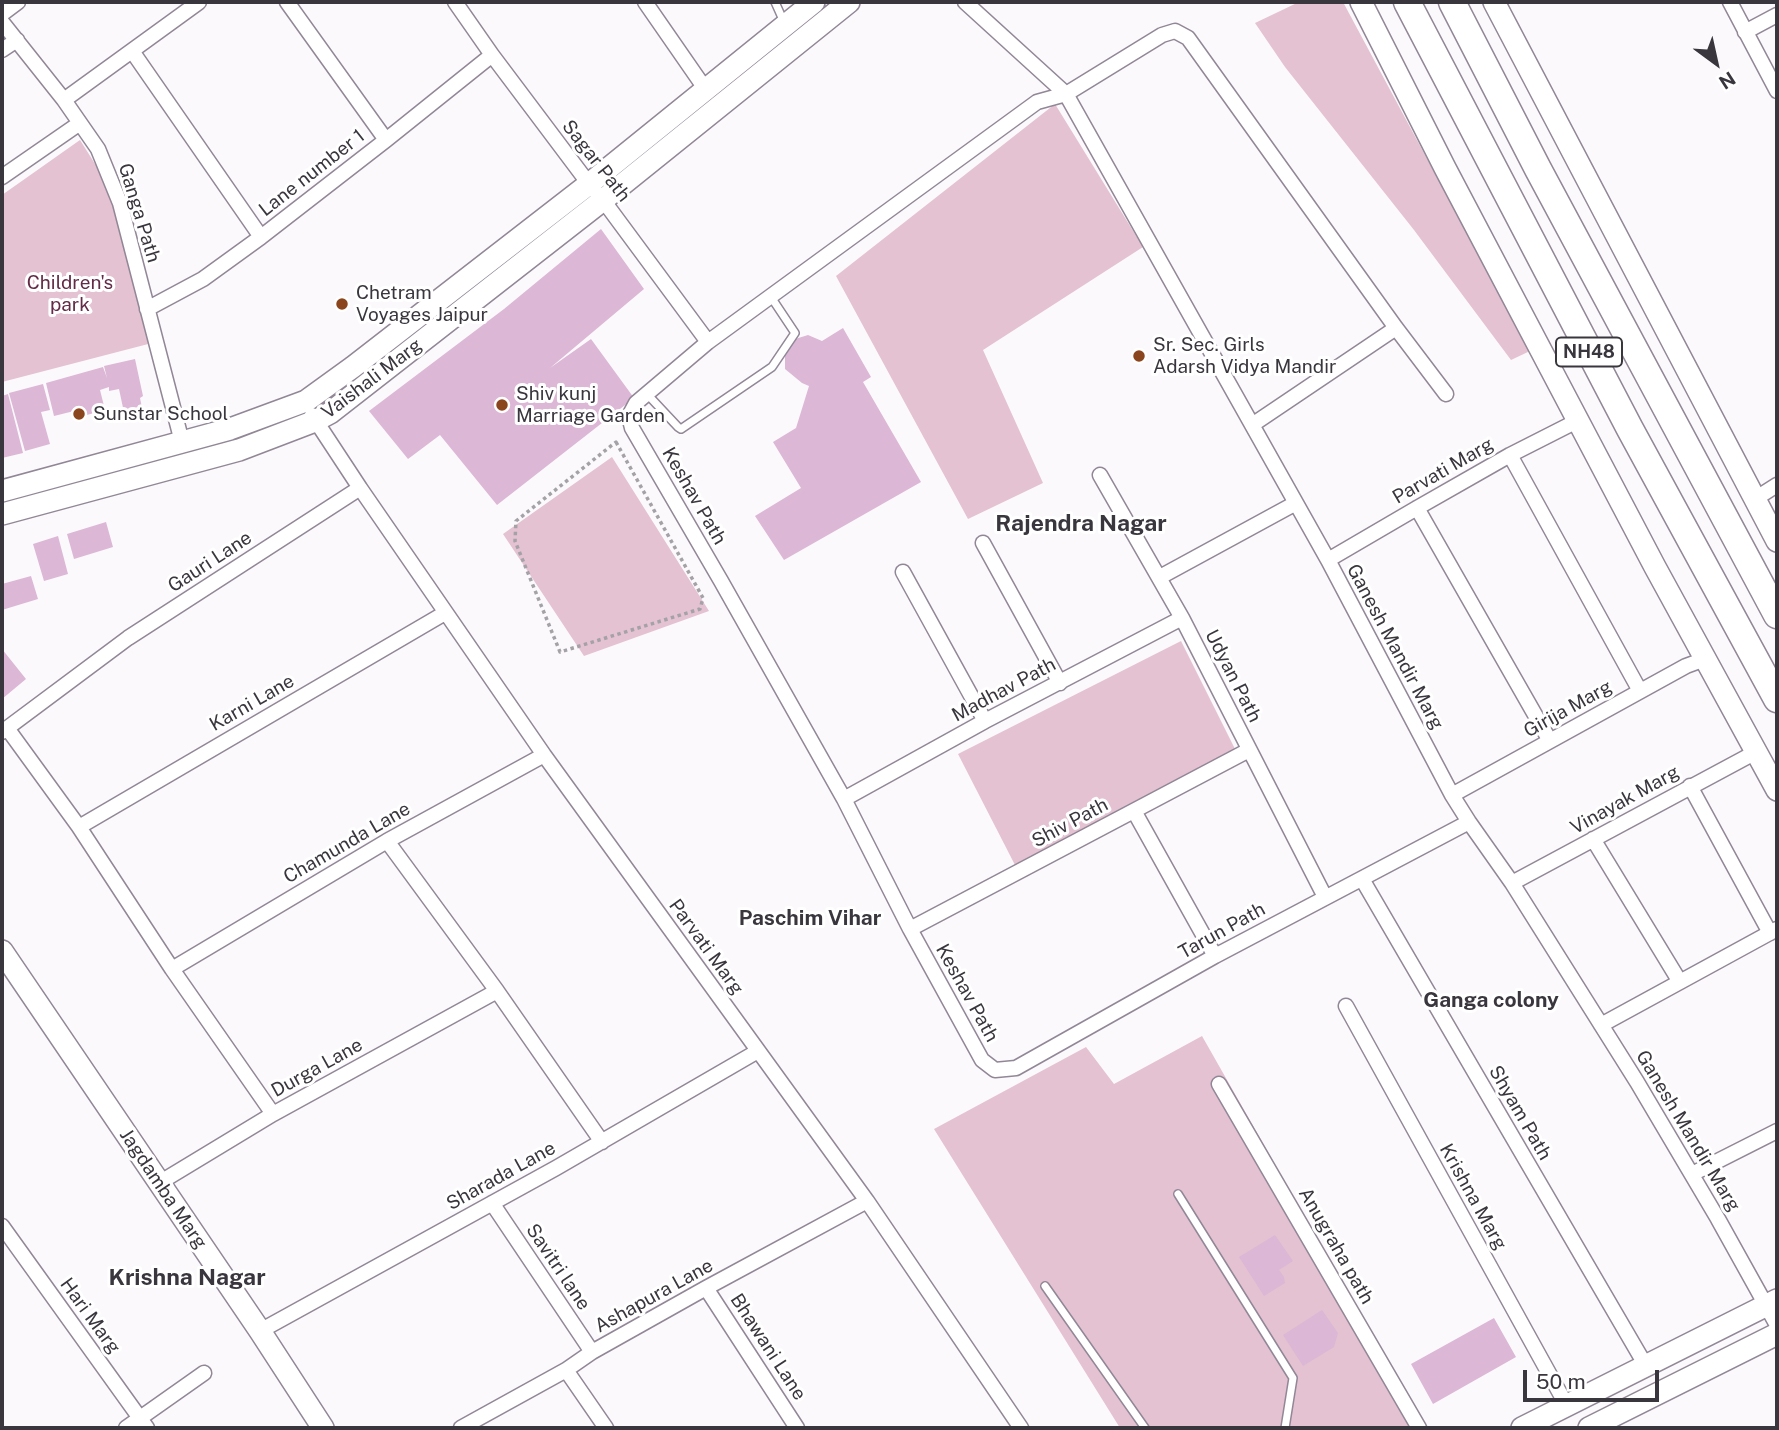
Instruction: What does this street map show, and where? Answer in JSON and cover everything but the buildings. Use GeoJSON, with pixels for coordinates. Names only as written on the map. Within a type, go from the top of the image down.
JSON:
{"type":"FeatureCollection","features":[{"type":"Feature","properties":{"kind":"highway","name":"NH48"},"geometry":{"type":"LineString","coordinates":[[1407,2],[1630,429],[1777,699]]}},
{"type":"Feature","properties":{"kind":"highway","name":"NH48"},"geometry":{"type":"LineString","coordinates":[[1452,2],[1544,181],[1777,615]]}},
{"type":"Feature","properties":{"kind":"street"},"geometry":{"type":"LineString","coordinates":[[2,14],[18,2]]}},
{"type":"Feature","properties":{"kind":"street"},"geometry":{"type":"LineString","coordinates":[[64,100],[199,2]]}},
{"type":"Feature","properties":{"kind":"street"},"geometry":{"type":"LineString","coordinates":[[288,2],[386,140]]}},
{"type":"Feature","properties":{"kind":"street","name":"Sagar Path"},"geometry":{"type":"LineString","coordinates":[[455,2],[708,342]]}},
{"type":"Feature","properties":{"kind":"street"},"geometry":{"type":"LineString","coordinates":[[645,2],[706,90]]}},
{"type":"Feature","properties":{"kind":"street","name":"Vaishali Marg"},"geometry":{"type":"LineString","coordinates":[[2,491],[230,429],[306,401],[596,192],[849,2]]}},
{"type":"Feature","properties":{"kind":"street"},"geometry":{"type":"LineString","coordinates":[[1361,2],[1705,659],[1777,790]]}},
{"type":"Feature","properties":{"kind":"street"},"geometry":{"type":"LineString","coordinates":[[1494,2],[1777,541]]}},
{"type":"Feature","properties":{"kind":"street"},"geometry":{"type":"LineString","coordinates":[[1730,2],[1777,91]]}},
{"type":"Feature","properties":{"kind":"street","name":"Ganesh Mandir Marg"},"geometry":{"type":"LineString","coordinates":[[973,4],[1066,94],[1328,560],[1452,795],[1512,883],[1637,1082],[1772,1303],[1777,1325]]}},
{"type":"Feature","properties":{"kind":"street"},"geometry":{"type":"LineString","coordinates":[[811,5],[822,24]]}},
{"type":"Feature","properties":{"kind":"street","name":"Vaishali Marg"},"geometry":{"type":"LineString","coordinates":[[2,514],[239,450],[316,421],[330,413],[596,192],[706,90],[811,5]]}},
{"type":"Feature","properties":{"kind":"street"},"geometry":{"type":"LineString","coordinates":[[1745,32],[1777,15]]}},
{"type":"Feature","properties":{"kind":"street","name":"Ganga Path"},"geometry":{"type":"LineString","coordinates":[[2,22],[64,100],[98,149],[120,203],[182,442]]}},
{"type":"Feature","properties":{"kind":"street","name":"Keshav Path"},"geometry":{"type":"LineString","coordinates":[[995,1070],[982,1060],[910,929],[845,799],[632,428],[629,416],[636,403],[708,342],[1037,102],[1066,94],[1162,35],[1175,31],[1188,38],[1446,394]]}},
{"type":"Feature","properties":{"kind":"street"},"geometry":{"type":"LineString","coordinates":[[2,50],[17,40]]}},
{"type":"Feature","properties":{"kind":"street"},"geometry":{"type":"LineString","coordinates":[[132,51],[261,237]]}},
{"type":"Feature","properties":{"kind":"street","name":"Lane number 1"},"geometry":{"type":"LineString","coordinates":[[147,309],[203,279],[261,237],[492,55]]}},
{"type":"Feature","properties":{"kind":"street"},"geometry":{"type":"LineString","coordinates":[[2,177],[80,123]]}},
{"type":"Feature","properties":{"kind":"street"},"geometry":{"type":"LineString","coordinates":[[1252,425],[1396,328]]}},
{"type":"Feature","properties":{"kind":"street"},"geometry":{"type":"LineString","coordinates":[[306,401],[359,488]]}},
{"type":"Feature","properties":{"kind":"street","name":"Parvati Marg"},"geometry":{"type":"LineString","coordinates":[[1328,560],[1510,455],[1579,420]]}},
{"type":"Feature","properties":{"kind":"street"},"geometry":{"type":"LineString","coordinates":[[1510,455],[1640,691]]}},
{"type":"Feature","properties":{"kind":"street","name":"Udyan Path"},"geometry":{"type":"LineString","coordinates":[[1100,475],[1182,618],[1325,897]]}},
{"type":"Feature","properties":{"kind":"street"},"geometry":{"type":"LineString","coordinates":[[1755,499],[1777,485]]}},
{"type":"Feature","properties":{"kind":"street","name":"Parvati Marg"},"geometry":{"type":"LineString","coordinates":[[359,488],[544,755],[867,1201],[1020,1428]]}},
{"type":"Feature","properties":{"kind":"street","name":"Gauri Lane"},"geometry":{"type":"LineString","coordinates":[[4,730],[128,638],[359,488]]}},
{"type":"Feature","properties":{"kind":"street"},"geometry":{"type":"LineString","coordinates":[[1160,577],[1296,503]]}},
{"type":"Feature","properties":{"kind":"street"},"geometry":{"type":"LineString","coordinates":[[1417,508],[1550,741]]}},
{"type":"Feature","properties":{"kind":"street"},"geometry":{"type":"LineString","coordinates":[[984,543],[1059,683]]}},
{"type":"Feature","properties":{"kind":"street"},"geometry":{"type":"LineString","coordinates":[[903,572],[985,721]]}},
{"type":"Feature","properties":{"kind":"street","name":"Karni Lane"},"geometry":{"type":"LineString","coordinates":[[79,827],[445,613]]}},
{"type":"Feature","properties":{"kind":"street","name":"Madhav Path"},"geometry":{"type":"LineString","coordinates":[[845,799],[985,721],[1182,618]]}},
{"type":"Feature","properties":{"kind":"street","name":"Girija Marg"},"geometry":{"type":"LineString","coordinates":[[1452,795],[1686,666],[1705,659]]}},
{"type":"Feature","properties":{"kind":"street"},"geometry":{"type":"LineString","coordinates":[[4,730],[79,827],[273,1114]]}},
{"type":"Feature","properties":{"kind":"street","name":"Shiv Path"},"geometry":{"type":"LineString","coordinates":[[910,929],[1249,750]]}},
{"type":"Feature","properties":{"kind":"street","name":"Vinayak Marg"},"geometry":{"type":"LineString","coordinates":[[1512,883],[1756,752]]}},
{"type":"Feature","properties":{"kind":"street","name":"Chamunda Lane"},"geometry":{"type":"LineString","coordinates":[[172,968],[387,841],[544,755]]}},
{"type":"Feature","properties":{"kind":"street"},"geometry":{"type":"LineString","coordinates":[[1601,1024],[1774,931],[1690,786]]}},
{"type":"Feature","properties":{"kind":"street"},"geometry":{"type":"LineString","coordinates":[[1134,811],[1215,956]]}},
{"type":"Feature","properties":{"kind":"street","name":"Tarun Path"},"geometry":{"type":"LineString","coordinates":[[995,1070],[1016,1068],[1215,956],[1469,822]]}},
{"type":"Feature","properties":{"kind":"street"},"geometry":{"type":"LineString","coordinates":[[1593,839],[1680,982]]}},
{"type":"Feature","properties":{"kind":"street"},"geometry":{"type":"LineString","coordinates":[[387,841],[602,1142]]}},
{"type":"Feature","properties":{"kind":"street","name":"Shyam Path"},"geometry":{"type":"LineString","coordinates":[[1362,879],[1646,1366]]}},
{"type":"Feature","properties":{"kind":"street","name":"Jagdamba Marg"},"geometry":{"type":"LineString","coordinates":[[2,951],[323,1428]]}},
{"type":"Feature","properties":{"kind":"street","name":"Durga Lane"},"geometry":{"type":"LineString","coordinates":[[159,1183],[273,1114],[497,992]]}},
{"type":"Feature","properties":{"kind":"street","name":"Krishna Marg"},"geometry":{"type":"LineString","coordinates":[[1346,1006],[1567,1406]]}},
{"type":"Feature","properties":{"kind":"street","name":"Sharada Lane"},"geometry":{"type":"LineString","coordinates":[[260,1331],[602,1142],[758,1051]]}},
{"type":"Feature","properties":{"kind":"street","name":"Anugraha path"},"geometry":{"type":"LineString","coordinates":[[1219,1084],[1419,1428]]}},
{"type":"Feature","properties":{"kind":"street"},"geometry":{"type":"LineString","coordinates":[[1692,1174],[1777,1131]]}},
{"type":"Feature","properties":{"kind":"street","name":"Ashapura Lane"},"geometry":{"type":"LineString","coordinates":[[461,1428],[481,1423],[592,1352],[706,1287],[867,1201]]}},
{"type":"Feature","properties":{"kind":"street","name":"Savitri lane"},"geometry":{"type":"LineString","coordinates":[[492,1203],[592,1352]]}},
{"type":"Feature","properties":{"kind":"street","name":"Hari Marg"},"geometry":{"type":"LineString","coordinates":[[2,1226],[144,1423]]}},
{"type":"Feature","properties":{"kind":"street","name":"Bhawani Lane"},"geometry":{"type":"LineString","coordinates":[[706,1287],[797,1428]]}},
{"type":"Feature","properties":{"kind":"street"},"geometry":{"type":"LineString","coordinates":[[1522,1428],[1772,1303]]}},
{"type":"Feature","properties":{"kind":"street"},"geometry":{"type":"LineString","coordinates":[[1590,1428],[1777,1334]]}},
{"type":"Feature","properties":{"kind":"street"},"geometry":{"type":"LineString","coordinates":[[566,1370],[606,1428]]}},
{"type":"Feature","properties":{"kind":"street"},"geometry":{"type":"LineString","coordinates":[[126,1428],[144,1423],[204,1373]]}},
{"type":"Feature","properties":{"kind":"lane"},"geometry":{"type":"LineString","coordinates":[[775,2],[786,25]]}},
{"type":"Feature","properties":{"kind":"lane"},"geometry":{"type":"LineString","coordinates":[[647,394],[681,429],[772,367],[795,332],[771,297]]}},
{"type":"Feature","properties":{"kind":"lane"},"geometry":{"type":"LineString","coordinates":[[1178,1194],[1293,1378],[1284,1428]]}},
{"type":"Feature","properties":{"kind":"lane"},"geometry":{"type":"LineString","coordinates":[[1045,1286],[1144,1428]]}},
{"type":"Feature","properties":{"kind":"path"},"geometry":{"type":"LineString","coordinates":[[616,442],[703,598],[700,609],[560,652],[515,541],[516,521],[616,442]]}},
{"type":"Feature","properties":{"kind":"green space"},"geometry":{"type":"Polygon","coordinates":[[[1299,2],[1343,2],[1530,351],[1511,360],[1414,230],[1285,67],[1255,23],[1299,2]]]}},
{"type":"Feature","properties":{"kind":"green space"},"geometry":{"type":"Polygon","coordinates":[[[1055,104],[1143,247],[983,350],[1043,483],[968,519],[836,276],[1055,104]]]}},
{"type":"Feature","properties":{"kind":"green space","name":"Children's park"},"geometry":{"type":"Polygon","coordinates":[[[80,140],[112,191],[152,343],[2,382],[2,195],[80,140]]]}},
{"type":"Feature","properties":{"kind":"green space"},"geometry":{"type":"Polygon","coordinates":[[[612,457],[709,611],[584,656],[503,534],[612,457]]]}},
{"type":"Feature","properties":{"kind":"green space"},"geometry":{"type":"Polygon","coordinates":[[[1181,641],[1235,749],[1015,865],[958,754],[1181,641]]]}},
{"type":"Feature","properties":{"kind":"green space"},"geometry":{"type":"Polygon","coordinates":[[[1202,1036],[1425,1428],[1120,1428],[934,1129],[1086,1047],[1114,1084],[1202,1036]]]}},
{"type":"Feature","properties":{"kind":"place","name":"Chetram Voyages Jaipur"},"geometry":{"type":"Point","coordinates":[342,304]}},
{"type":"Feature","properties":{"kind":"place","name":"Sr. Sec. Girls Adarsh Vidya Mandir"},"geometry":{"type":"Point","coordinates":[1139,356]}},
{"type":"Feature","properties":{"kind":"place","name":"Shiv kunj Marriage Garden"},"geometry":{"type":"Point","coordinates":[502,405]}},
{"type":"Feature","properties":{"kind":"place","name":"Sunstar School"},"geometry":{"type":"Point","coordinates":[79,414]}},
{"type":"Feature","properties":{"kind":"district","name":"Rajendra Nagar"},"geometry":{"type":"Point","coordinates":[1081,524]}},
{"type":"Feature","properties":{"kind":"district","name":"Paschim Vihar"},"geometry":{"type":"Point","coordinates":[810,919]}},
{"type":"Feature","properties":{"kind":"district","name":"Ganga colony"},"geometry":{"type":"Point","coordinates":[1491,1001]}},
{"type":"Feature","properties":{"kind":"district","name":"Krishna Nagar"},"geometry":{"type":"Point","coordinates":[187,1278]}}]}
